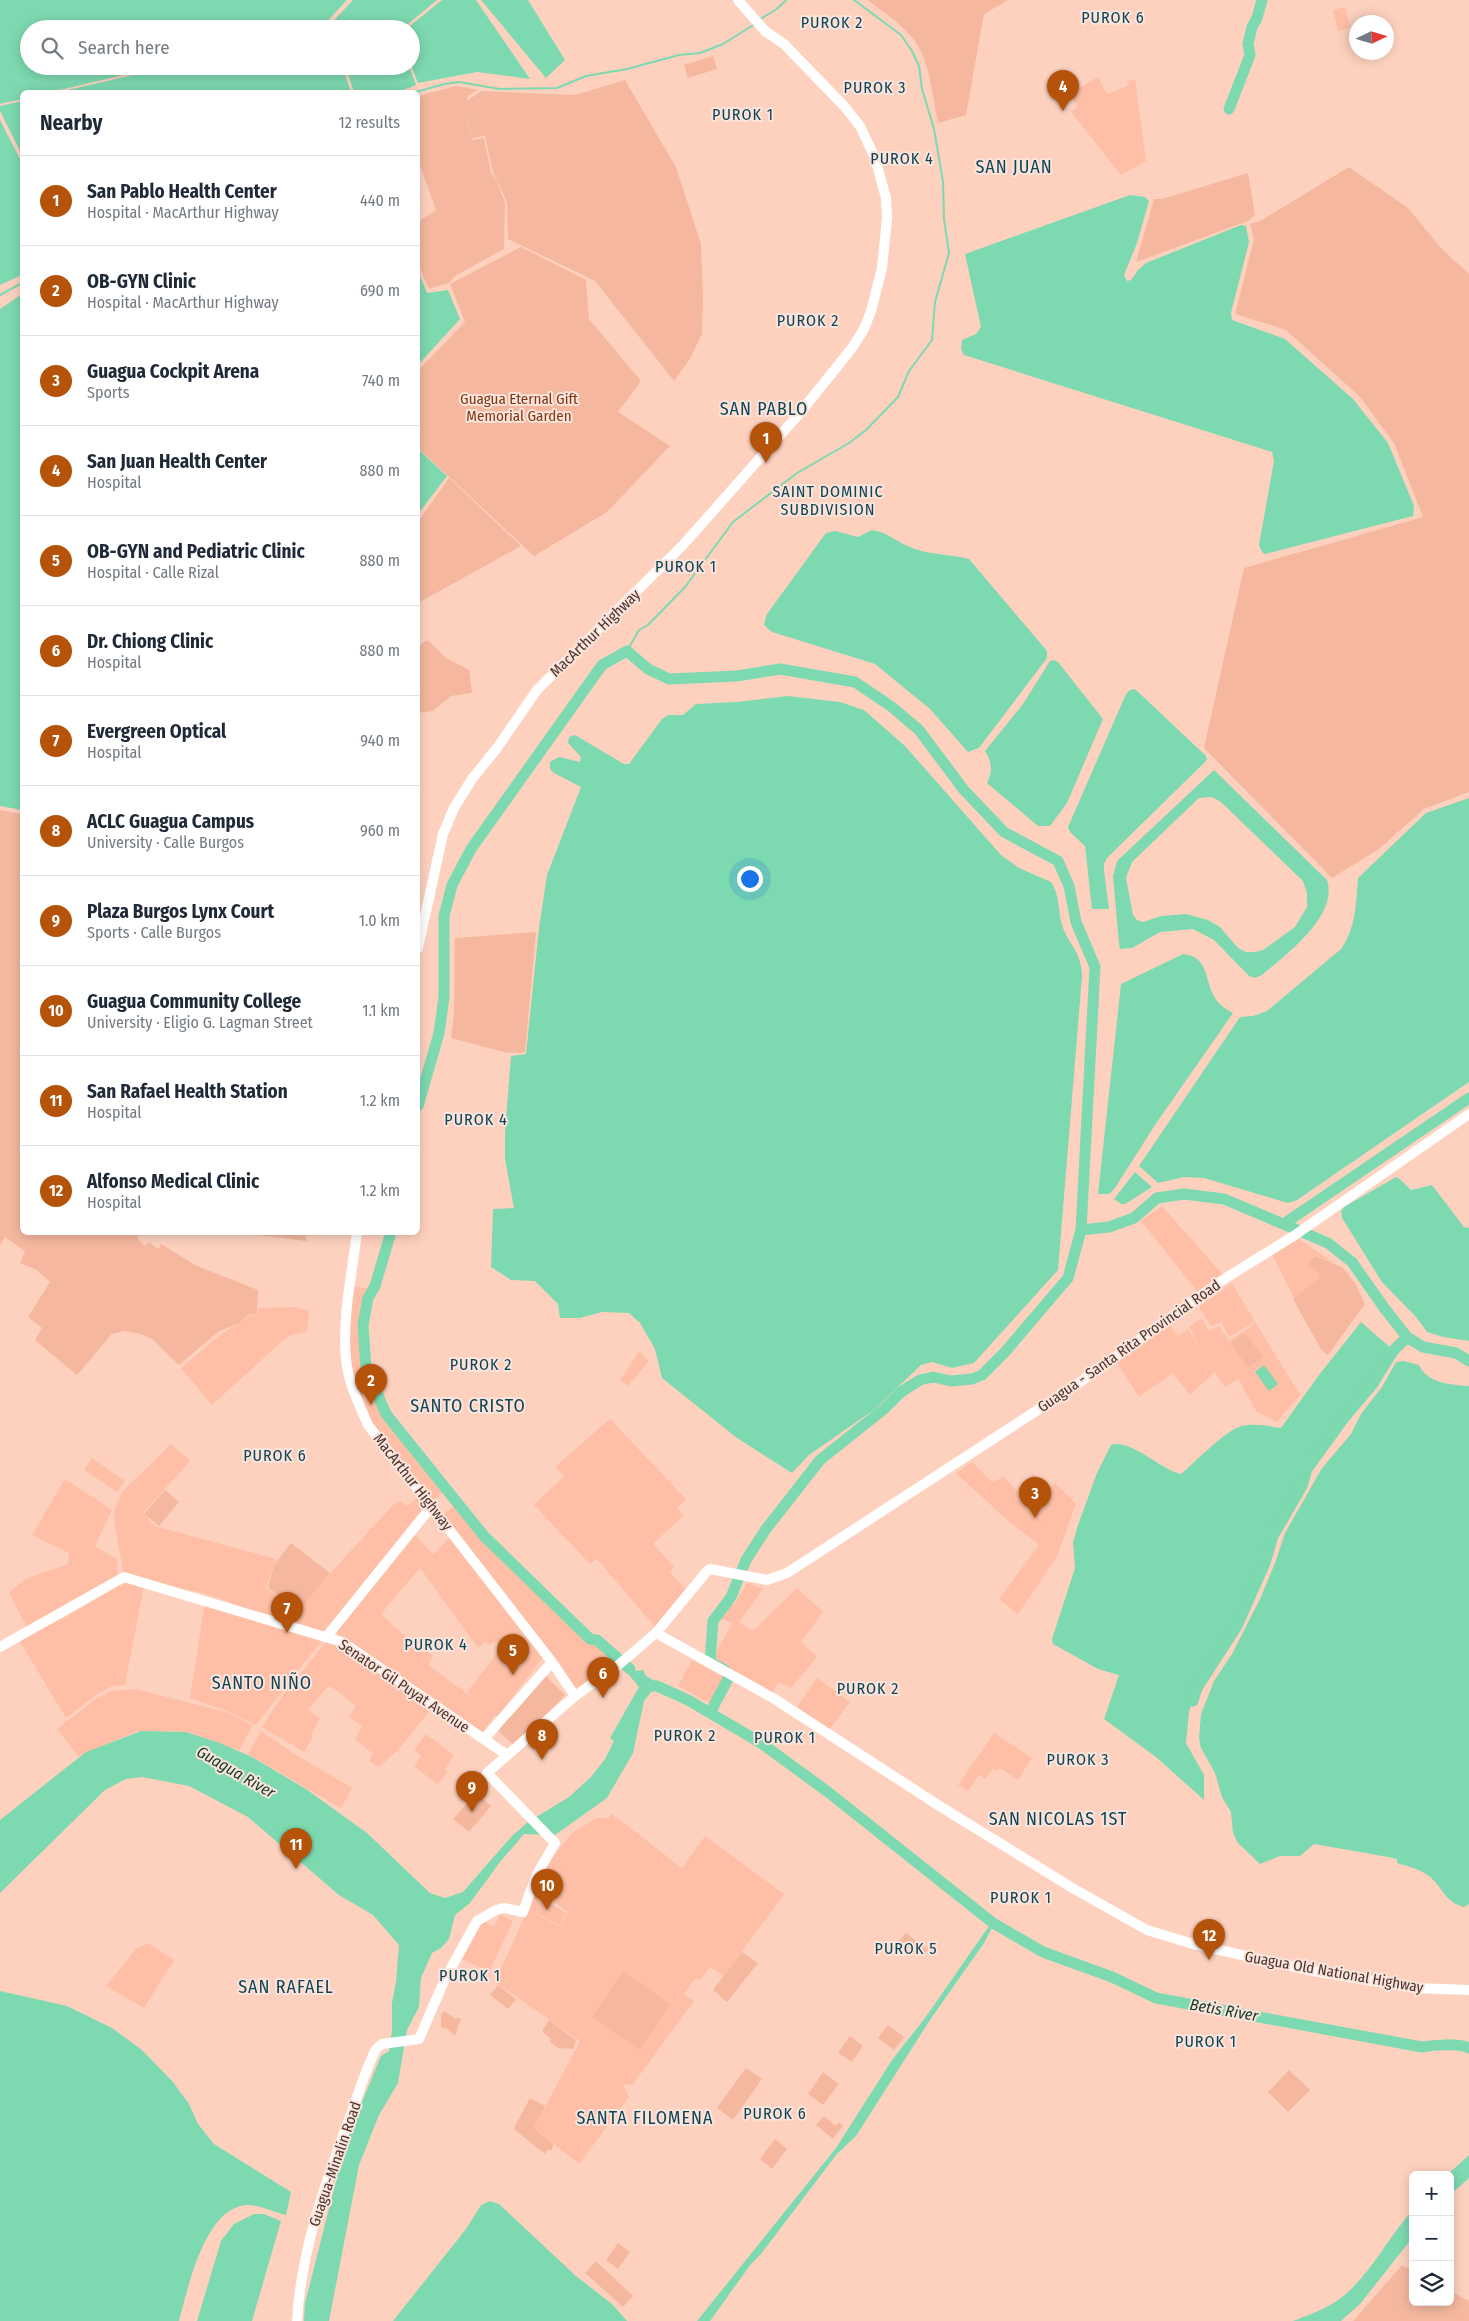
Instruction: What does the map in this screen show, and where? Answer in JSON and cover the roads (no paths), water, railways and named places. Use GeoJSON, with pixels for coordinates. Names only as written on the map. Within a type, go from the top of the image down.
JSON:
{"type":"FeatureCollection","features":[{"type":"Feature","properties":{"kind":"main road","name":"MacArthur Highway"},"geometry":{"type":"LineString","coordinates":[[420,939],[443,834],[454,808],[472,779],[497,748],[537,690],[683,545],[799,414],[852,348],[864,329],[877,292],[886,243],[886,198],[882,176],[867,139],[857,122],[827,87],[784,44],[756,21],[738,0]]}},
{"type":"Feature","properties":{"kind":"main road","name":"Guagua - Santa Rita Provincial Road"},"geometry":{"type":"LineString","coordinates":[[656,1633],[710,1569],[767,1580],[787,1573],[1079,1383],[1221,1281],[1297,1232],[1469,1114]]}},
{"type":"Feature","properties":{"kind":"main road","name":"MacArthur Highway"},"geometry":{"type":"LineString","coordinates":[[357,1235],[346,1329],[346,1360],[355,1396],[368,1425],[552,1662],[576,1696]]}},
{"type":"Feature","properties":{"kind":"main road"},"geometry":{"type":"LineString","coordinates":[[327,1636],[431,1507]]}},
{"type":"Feature","properties":{"kind":"main road","name":"Senator Gil Puyat Avenue"},"geometry":{"type":"LineString","coordinates":[[0,1647],[124,1577],[327,1636],[349,1646],[507,1755]]}},
{"type":"Feature","properties":{"kind":"main road"},"geometry":{"type":"LineString","coordinates":[[507,1755],[576,1696],[616,1667],[656,1633]]}},
{"type":"Feature","properties":{"kind":"main road","name":"Guagua Old National Highway"},"geometry":{"type":"LineString","coordinates":[[656,1633],[774,1698],[866,1759],[1024,1858],[1128,1921],[1147,1930],[1193,1944],[1314,1971],[1415,1988],[1469,1990]]}},
{"type":"Feature","properties":{"kind":"main road"},"geometry":{"type":"LineString","coordinates":[[484,1739],[552,1662]]}},
{"type":"Feature","properties":{"kind":"main road","name":"Guagua-Minalin Road"},"geometry":{"type":"LineString","coordinates":[[297,2321],[300,2288],[320,2200],[378,2046],[387,2043],[415,2041],[420,2036],[445,1979],[477,1921],[496,1910],[504,1908],[523,1912],[552,1839],[487,1773],[507,1755]]}},
{"type":"Feature","properties":{"kind":"water"},"geometry":{"type":"Polygon","coordinates":[[[0,0],[347,0],[328,20],[20,20],[20,75],[124,75],[60,90],[20,90],[20,99],[0,104],[0,0]]]}},
{"type":"Feature","properties":{"kind":"water"},"geometry":{"type":"Polygon","coordinates":[[[353,0],[437,0],[413,20],[334,20],[353,0]]]}},
{"type":"Feature","properties":{"kind":"water"},"geometry":{"type":"Polygon","coordinates":[[[442,0],[476,0],[530,79],[477,72],[418,83],[415,75],[420,75],[420,20],[417,20],[442,0]]]}},
{"type":"Feature","properties":{"kind":"water"},"geometry":{"type":"Polygon","coordinates":[[[481,0],[528,0],[565,60],[546,78],[481,0]]]}},
{"type":"Feature","properties":{"kind":"water"},"geometry":{"type":"Polygon","coordinates":[[[133,75],[345,75],[350,90],[68,90],[133,75]]]}},
{"type":"Feature","properties":{"kind":"water"},"geometry":{"type":"Polygon","coordinates":[[[348,75],[412,75],[416,85],[403,90],[353,90],[348,75]]]}},
{"type":"Feature","properties":{"kind":"water"},"geometry":{"type":"Polygon","coordinates":[[[20,101],[20,151],[0,111],[0,106],[20,101]]]}},
{"type":"Feature","properties":{"kind":"water"},"geometry":{"type":"Polygon","coordinates":[[[0,120],[20,159],[20,276],[0,285],[0,120]]]}},
{"type":"Feature","properties":{"kind":"water"},"geometry":{"type":"Polygon","coordinates":[[[1130,195],[1145,197],[1149,201],[1137,243],[1124,275],[1127,281],[1131,280],[1146,263],[1241,225],[1246,226],[1249,242],[1231,313],[1232,320],[1285,339],[1353,399],[1388,443],[1414,506],[1413,516],[1265,554],[1259,545],[1274,461],[1272,452],[964,355],[961,349],[962,340],[976,334],[981,327],[965,254],[1130,195]]]}},
{"type":"Feature","properties":{"kind":"water"},"geometry":{"type":"Polygon","coordinates":[[[420,276],[427,293],[448,290],[460,319],[420,363],[420,276]]]}},
{"type":"Feature","properties":{"kind":"water"},"geometry":{"type":"Polygon","coordinates":[[[20,295],[20,810],[0,806],[0,309],[20,295]]]}},
{"type":"Feature","properties":{"kind":"water"},"geometry":{"type":"Polygon","coordinates":[[[420,451],[447,476],[420,511],[420,451]]]}},
{"type":"Feature","properties":{"kind":"water"},"geometry":{"type":"Polygon","coordinates":[[[872,530],[883,533],[909,547],[921,551],[969,559],[1047,651],[1047,658],[979,748],[968,752],[930,709],[875,664],[772,632],[764,625],[767,614],[826,533],[835,531],[858,537],[872,530]]]}},
{"type":"Feature","properties":{"kind":"water"},"geometry":{"type":"Polygon","coordinates":[[[1050,661],[1058,662],[1103,719],[1067,803],[1050,826],[1038,826],[987,783],[991,767],[985,751],[1023,704],[1050,661]]]}},
{"type":"Feature","properties":{"kind":"water"},"geometry":{"type":"Polygon","coordinates":[[[1135,689],[1206,756],[1207,760],[1107,858],[1104,870],[1109,909],[1092,909],[1085,846],[1070,832],[1068,827],[1126,694],[1130,690],[1135,689]]]}},
{"type":"Feature","properties":{"kind":"water"},"geometry":{"type":"Polygon","coordinates":[[[788,696],[840,702],[864,710],[905,746],[1001,855],[1019,868],[1051,882],[1057,898],[1062,925],[1077,954],[1082,976],[1058,1270],[974,1363],[952,1368],[932,1362],[921,1365],[875,1409],[809,1455],[792,1473],[737,1438],[662,1378],[655,1349],[640,1323],[629,1313],[602,1312],[580,1318],[560,1318],[558,1304],[535,1281],[511,1280],[491,1267],[493,1209],[514,1208],[505,1159],[505,1131],[511,1056],[526,1054],[539,928],[547,875],[581,787],[554,773],[550,769],[550,762],[559,757],[580,762],[581,757],[568,743],[569,737],[575,735],[624,764],[629,764],[662,719],[668,715],[683,715],[696,704],[737,702],[788,696]]]}},
{"type":"Feature","properties":{"kind":"water"},"geometry":{"type":"Polygon","coordinates":[[[1214,770],[1327,880],[1329,894],[1318,921],[1308,934],[1272,967],[1255,978],[1249,976],[1214,940],[1193,929],[1160,932],[1132,948],[1120,949],[1113,876],[1117,861],[1214,770]],[[1212,797],[1199,798],[1132,862],[1126,878],[1133,915],[1137,920],[1143,922],[1161,916],[1186,914],[1208,920],[1220,927],[1238,948],[1246,952],[1263,950],[1295,927],[1307,907],[1307,893],[1303,881],[1221,802],[1212,797]]]}},
{"type":"Feature","properties":{"kind":"water"},"geometry":{"type":"Polygon","coordinates":[[[1469,798],[1469,1082],[1297,1200],[1288,1203],[1204,1178],[1184,1177],[1158,1183],[1139,1166],[1240,1017],[1253,1016],[1267,1011],[1341,949],[1350,933],[1356,906],[1358,878],[1426,813],[1469,798]]]}},
{"type":"Feature","properties":{"kind":"water"},"geometry":{"type":"Polygon","coordinates":[[[1183,954],[1197,959],[1202,964],[1215,998],[1221,1005],[1233,1013],[1155,1125],[1115,1188],[1109,1194],[1098,1194],[1121,984],[1183,954]]]}},
{"type":"Feature","properties":{"kind":"water"},"geometry":{"type":"Polygon","coordinates":[[[1135,1172],[1152,1187],[1125,1204],[1121,1204],[1114,1199],[1135,1172]]]}},
{"type":"Feature","properties":{"kind":"water"},"geometry":{"type":"Polygon","coordinates":[[[1396,1177],[1411,1190],[1432,1185],[1464,1227],[1469,1228],[1469,1341],[1443,1337],[1427,1332],[1416,1317],[1382,1282],[1342,1218],[1341,1211],[1344,1207],[1396,1177]]]}},
{"type":"Feature","properties":{"kind":"water"},"geometry":{"type":"Polygon","coordinates":[[[1361,1322],[1392,1349],[1371,1384],[1343,1417],[1307,1469],[1301,1486],[1271,1536],[1263,1564],[1234,1628],[1211,1668],[1196,1688],[1189,1712],[1186,1743],[1204,1775],[1204,1800],[1156,1757],[1104,1719],[1119,1675],[1098,1669],[1053,1644],[1052,1639],[1075,1568],[1073,1543],[1077,1528],[1097,1473],[1111,1445],[1127,1446],[1164,1467],[1181,1474],[1236,1428],[1262,1425],[1281,1428],[1319,1375],[1361,1322]]]}},
{"type":"Feature","properties":{"kind":"water"},"geometry":{"type":"Polygon","coordinates":[[[1404,1361],[1419,1365],[1428,1376],[1440,1382],[1469,1386],[1469,1904],[1464,1907],[1452,1902],[1426,1874],[1397,1863],[1397,1859],[1388,1857],[1314,1844],[1300,1856],[1280,1856],[1260,1864],[1238,1843],[1233,1833],[1231,1812],[1222,1797],[1215,1773],[1201,1748],[1199,1738],[1201,1714],[1214,1681],[1232,1654],[1260,1599],[1285,1533],[1322,1468],[1351,1434],[1361,1414],[1382,1387],[1396,1362],[1404,1361]]]}},
{"type":"Feature","properties":{"kind":"water"},"geometry":{"type":"Polygon","coordinates":[[[1264,1365],[1278,1384],[1269,1391],[1255,1372],[1264,1365]]]}},
{"type":"Feature","properties":{"kind":"water","name":"Guagua River"},"geometry":{"type":"Polygon","coordinates":[[[628,1664],[635,1671],[643,1670],[646,1676],[666,1687],[651,1692],[644,1701],[633,1753],[607,1798],[555,1835],[524,1834],[500,1862],[470,1903],[455,1915],[449,1939],[441,1948],[432,1953],[421,1978],[419,2007],[407,2030],[398,2083],[379,2115],[359,2165],[329,2321],[304,2321],[305,2303],[347,2138],[381,2056],[389,2051],[392,2031],[392,2003],[399,1945],[373,1915],[339,1895],[248,1817],[189,1786],[142,1777],[126,1779],[105,1790],[0,1893],[0,1820],[86,1752],[141,1731],[186,1732],[220,1743],[252,1757],[306,1789],[367,1833],[430,1893],[445,1898],[463,1892],[512,1836],[528,1822],[569,1797],[591,1777],[605,1759],[614,1741],[610,1738],[639,1687],[624,1669],[628,1664]]]}},
{"type":"Feature","properties":{"kind":"water"},"geometry":{"type":"Polygon","coordinates":[[[992,1924],[992,1928],[984,1943],[930,2020],[856,2136],[836,2155],[761,2254],[751,2264],[710,2321],[697,2321],[836,2148],[892,2060],[925,2018],[992,1924]]]}},
{"type":"Feature","properties":{"kind":"water"},"geometry":{"type":"Polygon","coordinates":[[[0,1991],[67,2006],[112,2028],[142,2050],[173,2082],[189,2104],[198,2124],[214,2144],[291,2192],[286,2215],[261,2207],[245,2205],[231,2210],[219,2221],[208,2235],[200,2252],[179,2321],[0,2321],[0,1991]]]}},
{"type":"Feature","properties":{"kind":"water"},"geometry":{"type":"Polygon","coordinates":[[[1469,2155],[1469,2178],[1454,2191],[1454,2171],[1451,2171],[1469,2155]]]}},
{"type":"Feature","properties":{"kind":"water"},"geometry":{"type":"Polygon","coordinates":[[[490,2201],[499,2204],[576,2276],[612,2304],[627,2321],[393,2321],[466,2229],[481,2205],[490,2201]]]}},
{"type":"Feature","properties":{"kind":"water"},"geometry":{"type":"Polygon","coordinates":[[[254,2214],[264,2214],[281,2221],[252,2321],[197,2321],[221,2241],[234,2224],[254,2214]]]}},
{"type":"Feature","properties":{"kind":"water"},"geometry":{"type":"Polygon","coordinates":[[[1409,2215],[1409,2242],[1360,2304],[1341,2321],[1293,2321],[1327,2307],[1345,2295],[1366,2272],[1409,2215]]]}},
{"type":"Feature","properties":{"kind":"waterway"},"geometry":{"type":"LineString","coordinates":[[760,19],[777,9],[786,0]]}},
{"type":"Feature","properties":{"kind":"waterway"},"geometry":{"type":"LineString","coordinates":[[627,651],[639,630],[648,625],[685,587],[733,522],[797,473],[849,443],[866,430],[898,397],[909,371],[932,340],[935,302],[949,253],[944,219],[943,182],[934,129],[922,89],[919,66],[912,51],[901,35],[854,0]]}},
{"type":"Feature","properties":{"kind":"waterway"},"geometry":{"type":"LineString","coordinates":[[1229,109],[1250,55],[1248,44],[1262,0]]}},
{"type":"Feature","properties":{"kind":"waterway"},"geometry":{"type":"LineString","coordinates":[[420,91],[459,82],[500,89],[557,88],[586,76],[627,69],[679,55],[700,53],[723,44],[755,24]]}},
{"type":"Feature","properties":{"kind":"waterway"},"geometry":{"type":"LineString","coordinates":[[0,295],[20,284]]}},
{"type":"Feature","properties":{"kind":"waterway"},"geometry":{"type":"LineString","coordinates":[[420,1099],[439,1033],[444,997],[444,916],[452,885],[471,849],[602,665],[627,651],[648,669],[669,679],[737,676],[780,669],[855,682],[892,707],[919,730],[964,790],[1004,832],[1058,861],[1069,886],[1076,922],[1095,967],[1081,1230],[1068,1278],[1005,1352],[982,1375],[972,1379],[951,1381],[933,1377],[920,1380],[901,1392],[884,1409],[820,1460],[766,1529],[746,1560],[731,1597],[713,1621],[710,1662],[725,1670],[729,1677],[710,1713]]}},
{"type":"Feature","properties":{"kind":"waterway"},"geometry":{"type":"LineString","coordinates":[[1285,1223],[1469,1098]]}},
{"type":"Feature","properties":{"kind":"waterway"},"geometry":{"type":"LineString","coordinates":[[1081,1230],[1109,1227],[1134,1218],[1157,1198],[1184,1194],[1224,1199],[1328,1243],[1352,1262],[1407,1337],[1423,1347],[1456,1353],[1469,1361]]}},
{"type":"Feature","properties":{"kind":"waterway"},"geometry":{"type":"LineString","coordinates":[[390,1235],[375,1286],[368,1298],[363,1325],[366,1368],[386,1414],[484,1536],[590,1639],[597,1640],[630,1669]]}},
{"type":"Feature","properties":{"kind":"waterway"},"geometry":{"type":"LineString","coordinates":[[1193,1701],[1197,1688],[1237,1626],[1265,1563],[1273,1536],[1302,1486],[1307,1469],[1344,1418],[1372,1385],[1393,1351],[1407,1337]]}},
{"type":"Feature","properties":{"kind":"waterway","name":"Betis River"},"geometry":{"type":"LineString","coordinates":[[649,1686],[657,1686],[688,1700],[761,1743],[828,1792],[993,1923],[1043,1952],[1112,1977],[1156,1998],[1422,2047],[1453,2045],[1469,2048]]}},
{"type":"Feature","properties":{"kind":"place","name":"San Juan Health Center"},"geometry":{"type":"Point","coordinates":[1063,111]}},
{"type":"Feature","properties":{"kind":"place","name":"San Pablo Health Center"},"geometry":{"type":"Point","coordinates":[766,463]}},
{"type":"Feature","properties":{"kind":"place","name":"OB-GYN Clinic"},"geometry":{"type":"Point","coordinates":[371,1405]}},
{"type":"Feature","properties":{"kind":"place","name":"Guagua Cockpit Arena"},"geometry":{"type":"Point","coordinates":[1035,1518]}},
{"type":"Feature","properties":{"kind":"place","name":"Evergreen Optical"},"geometry":{"type":"Point","coordinates":[287,1633]}},
{"type":"Feature","properties":{"kind":"place","name":"OB-GYN and Pediatric Clinic"},"geometry":{"type":"Point","coordinates":[513,1675]}},
{"type":"Feature","properties":{"kind":"place","name":"Dr. Chiong Clinic"},"geometry":{"type":"Point","coordinates":[603,1698]}},
{"type":"Feature","properties":{"kind":"place","name":"ACLC Guagua Campus"},"geometry":{"type":"Point","coordinates":[542,1760]}},
{"type":"Feature","properties":{"kind":"place","name":"Plaza Burgos Lynx Court"},"geometry":{"type":"Point","coordinates":[472,1812]}},
{"type":"Feature","properties":{"kind":"place","name":"San Rafael Health Station"},"geometry":{"type":"Point","coordinates":[296,1869]}},
{"type":"Feature","properties":{"kind":"place","name":"Guagua Community College"},"geometry":{"type":"Point","coordinates":[547,1910]}},
{"type":"Feature","properties":{"kind":"place","name":"Alfonso Medical Clinic"},"geometry":{"type":"Point","coordinates":[1209,1960]}},
{"type":"Feature","properties":{"kind":"district","name":"PUROK 6"},"geometry":{"type":"Point","coordinates":[1113,17]}},
{"type":"Feature","properties":{"kind":"district","name":"PUROK 2"},"geometry":{"type":"Point","coordinates":[832,22]}},
{"type":"Feature","properties":{"kind":"district","name":"PUROK 3"},"geometry":{"type":"Point","coordinates":[875,87]}},
{"type":"Feature","properties":{"kind":"district","name":"PUROK 1"},"geometry":{"type":"Point","coordinates":[743,114]}},
{"type":"Feature","properties":{"kind":"district","name":"PUROK 4"},"geometry":{"type":"Point","coordinates":[902,158]}},
{"type":"Feature","properties":{"kind":"district","name":"SAN JUAN"},"geometry":{"type":"Point","coordinates":[1014,167]}},
{"type":"Feature","properties":{"kind":"district","name":"PUROK 2"},"geometry":{"type":"Point","coordinates":[808,320]}},
{"type":"Feature","properties":{"kind":"district","name":"SAN PABLO"},"geometry":{"type":"Point","coordinates":[764,409]}},
{"type":"Feature","properties":{"kind":"district","name":"SAINT DOMINIC SUBDIVISION"},"geometry":{"type":"Point","coordinates":[828,500]}},
{"type":"Feature","properties":{"kind":"district","name":"PUROK 1"},"geometry":{"type":"Point","coordinates":[686,566]}},
{"type":"Feature","properties":{"kind":"district","name":"PUROK 4"},"geometry":{"type":"Point","coordinates":[476,1119]}},
{"type":"Feature","properties":{"kind":"district","name":"PUROK 2"},"geometry":{"type":"Point","coordinates":[481,1364]}},
{"type":"Feature","properties":{"kind":"district","name":"SANTO CRISTO"},"geometry":{"type":"Point","coordinates":[468,1406]}},
{"type":"Feature","properties":{"kind":"district","name":"PUROK 6"},"geometry":{"type":"Point","coordinates":[275,1455]}},
{"type":"Feature","properties":{"kind":"district","name":"PUROK 4"},"geometry":{"type":"Point","coordinates":[436,1644]}},
{"type":"Feature","properties":{"kind":"district","name":"SANTO NIÑO"},"geometry":{"type":"Point","coordinates":[262,1683]}},
{"type":"Feature","properties":{"kind":"district","name":"PUROK 2"},"geometry":{"type":"Point","coordinates":[868,1688]}},
{"type":"Feature","properties":{"kind":"district","name":"PUROK 2"},"geometry":{"type":"Point","coordinates":[685,1735]}},
{"type":"Feature","properties":{"kind":"district","name":"PUROK 1"},"geometry":{"type":"Point","coordinates":[785,1737]}},
{"type":"Feature","properties":{"kind":"district","name":"PUROK 3"},"geometry":{"type":"Point","coordinates":[1078,1759]}},
{"type":"Feature","properties":{"kind":"district","name":"SAN NICOLAS 1ST"},"geometry":{"type":"Point","coordinates":[1058,1819]}},
{"type":"Feature","properties":{"kind":"district","name":"PUROK 1"},"geometry":{"type":"Point","coordinates":[1021,1897]}},
{"type":"Feature","properties":{"kind":"district","name":"PUROK 5"},"geometry":{"type":"Point","coordinates":[906,1948]}},
{"type":"Feature","properties":{"kind":"district","name":"PUROK 1"},"geometry":{"type":"Point","coordinates":[470,1975]}},
{"type":"Feature","properties":{"kind":"district","name":"SAN RAFAEL"},"geometry":{"type":"Point","coordinates":[286,1987]}},
{"type":"Feature","properties":{"kind":"district","name":"PUROK 1"},"geometry":{"type":"Point","coordinates":[1206,2041]}},
{"type":"Feature","properties":{"kind":"district","name":"PUROK 6"},"geometry":{"type":"Point","coordinates":[775,2113]}},
{"type":"Feature","properties":{"kind":"district","name":"SANTA FILOMENA"},"geometry":{"type":"Point","coordinates":[645,2118]}},
{"type":"Feature","properties":{"kind":"park label","name":"Guagua Eternal Gift Memorial Garden"},"geometry":{"type":"Point","coordinates":[519,408]}}]}
